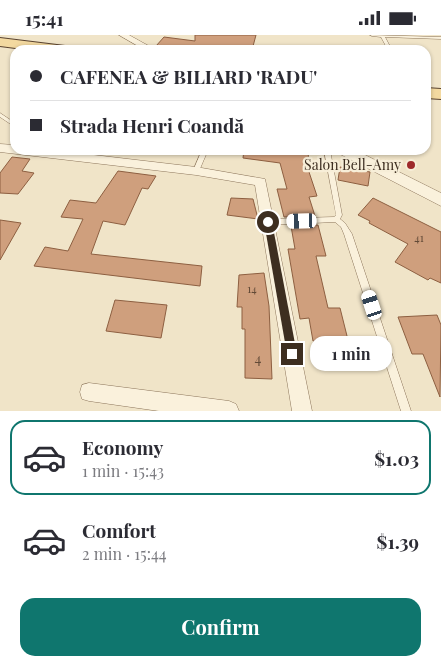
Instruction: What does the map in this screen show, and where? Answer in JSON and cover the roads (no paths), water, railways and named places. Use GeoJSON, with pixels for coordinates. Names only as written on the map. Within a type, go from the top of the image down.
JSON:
{"type":"FeatureCollection","features":[{"type":"Feature","properties":{"kind":"main road"},"geometry":{"type":"LineString","coordinates":[[0,42],[24,45]]}},
{"type":"Feature","properties":{"kind":"street"},"geometry":{"type":"LineString","coordinates":[[123,35],[142,45]]}},
{"type":"Feature","properties":{"kind":"street"},"geometry":{"type":"LineString","coordinates":[[106,155],[261,182],[302,411]]}},
{"type":"Feature","properties":{"kind":"street"},"geometry":{"type":"LineString","coordinates":[[353,155],[441,200]]}},
{"type":"Feature","properties":{"kind":"street"},"geometry":{"type":"LineString","coordinates":[[89,392],[229,411]]}},
{"type":"Feature","properties":{"kind":"lane"},"geometry":{"type":"LineString","coordinates":[[372,35],[441,38]]}},
{"type":"Feature","properties":{"kind":"lane"},"geometry":{"type":"LineString","coordinates":[[196,171],[204,155]]}},
{"type":"Feature","properties":{"kind":"lane"},"geometry":{"type":"LineString","coordinates":[[328,155],[338,205],[339,215],[336,219]]}},
{"type":"Feature","properties":{"kind":"lane"},"geometry":{"type":"LineString","coordinates":[[268,222],[336,219],[344,225],[406,411]]}},
{"type":"Feature","properties":{"kind":"place","name":"Salon Bell-Amy"},"geometry":{"type":"Point","coordinates":[411,165]}}]}
